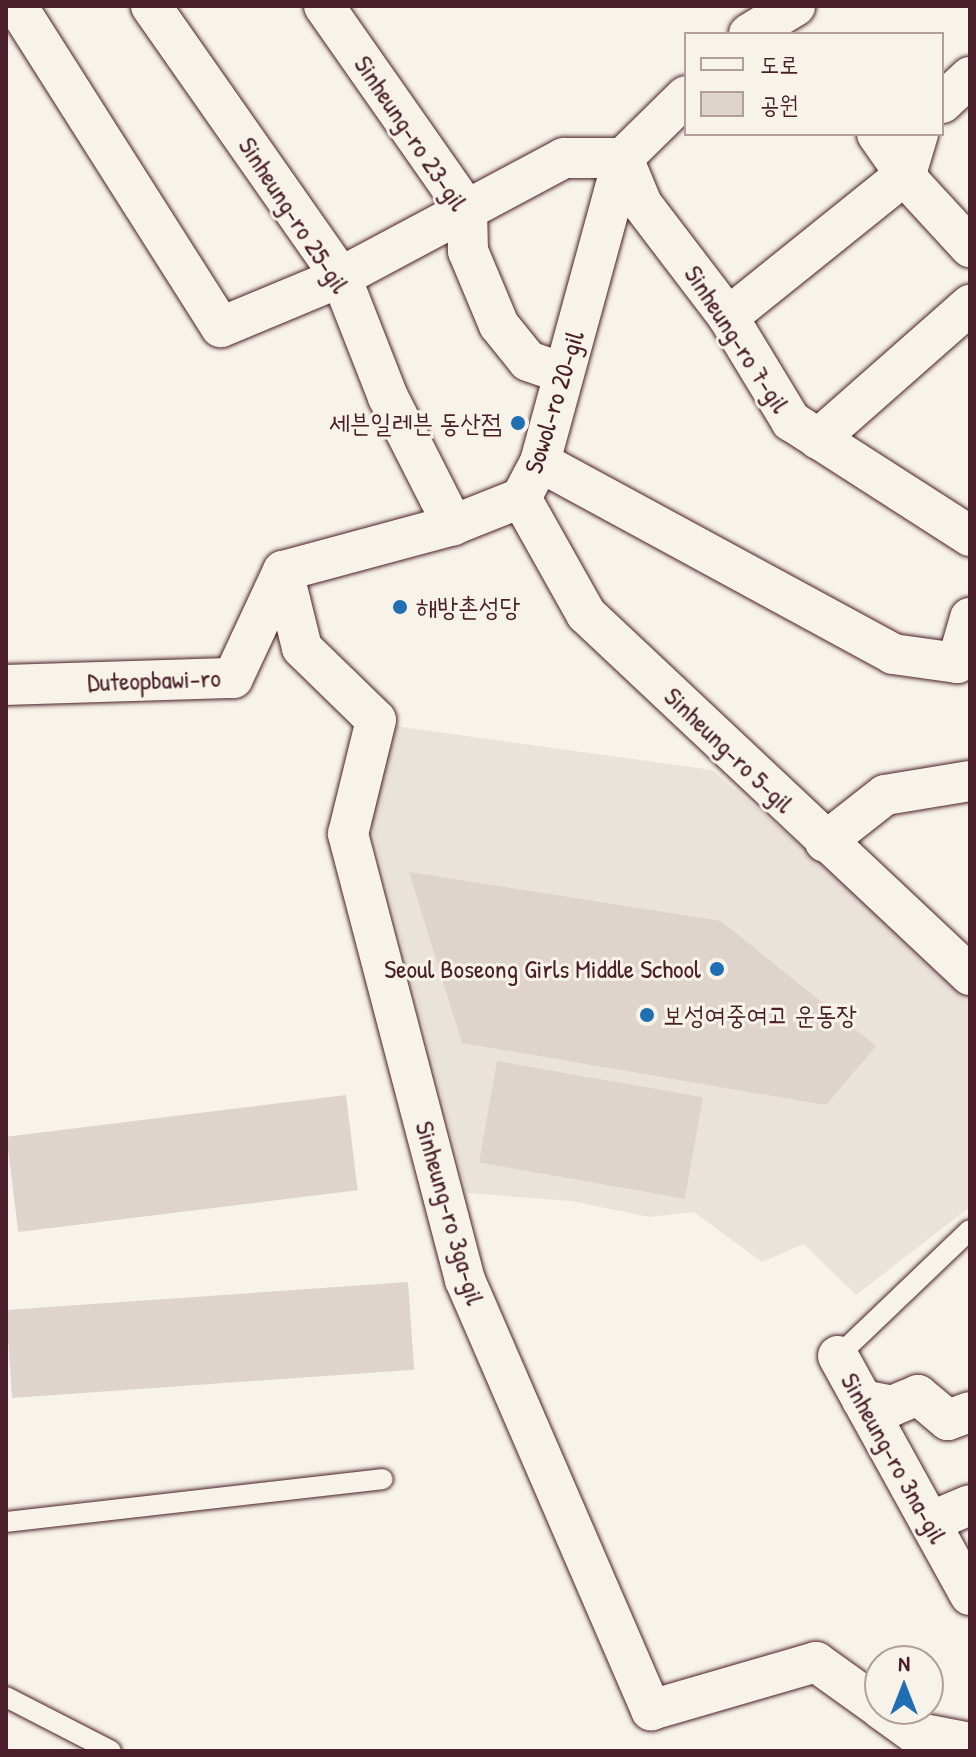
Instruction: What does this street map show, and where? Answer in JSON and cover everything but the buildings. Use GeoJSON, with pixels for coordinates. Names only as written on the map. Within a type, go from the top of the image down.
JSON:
{"type":"FeatureCollection","features":[{"type":"Feature","properties":{"kind":"street"},"geometry":{"type":"LineString","coordinates":[[17,6],[221,327],[341,277],[564,158],[623,158],[684,98]]}},
{"type":"Feature","properties":{"kind":"street","name":"Sinheung-ro 25-gil"},"geometry":{"type":"LineString","coordinates":[[151,6],[341,277],[388,397],[453,525]]}},
{"type":"Feature","properties":{"kind":"street","name":"Sinheung-ro 23-gil"},"geometry":{"type":"LineString","coordinates":[[324,6],[467,210],[468,251],[499,325],[528,361],[563,373]]}},
{"type":"Feature","properties":{"kind":"street"},"geometry":{"type":"LineString","coordinates":[[944,101],[970,77]]}},
{"type":"Feature","properties":{"kind":"street"},"geometry":{"type":"LineString","coordinates":[[878,136],[906,174],[970,247]]}},
{"type":"Feature","properties":{"kind":"street"},"geometry":{"type":"LineString","coordinates":[[728,317],[906,174],[917,136]]}},
{"type":"Feature","properties":{"kind":"street","name":"Sinheung-ro 7-gil"},"geometry":{"type":"LineString","coordinates":[[623,158],[642,204],[728,317],[791,421],[970,536]]}},
{"type":"Feature","properties":{"kind":"street","name":"Sowol-ro 20-gil"},"geometry":{"type":"LineString","coordinates":[[283,571],[453,525],[521,498],[540,462],[563,373],[608,226],[623,158]]}},
{"type":"Feature","properties":{"kind":"street"},"geometry":{"type":"LineString","coordinates":[[818,439],[970,305]]}},
{"type":"Feature","properties":{"kind":"street"},"geometry":{"type":"LineString","coordinates":[[540,462],[893,654],[957,663],[970,618]]}},
{"type":"Feature","properties":{"kind":"street","name":"Sinheung-ro 5-gil"},"geometry":{"type":"LineString","coordinates":[[521,498],[586,614],[825,842],[970,975]]}},
{"type":"Feature","properties":{"kind":"street","name":"Duteopbawi-ro"},"geometry":{"type":"LineString","coordinates":[[6,685],[233,678],[283,571]]}},
{"type":"Feature","properties":{"kind":"street","name":"Sinheung-ro 3ga-gil"},"geometry":{"type":"LineString","coordinates":[[283,571],[302,648],[376,720],[348,834],[465,1280],[651,1710],[816,1662],[864,1696]]}},
{"type":"Feature","properties":{"kind":"street"},"geometry":{"type":"LineString","coordinates":[[825,842],[885,795],[970,781]]}},
{"type":"Feature","properties":{"kind":"street","name":"Sinheung-ro 3na-gil"},"geometry":{"type":"LineString","coordinates":[[838,1356],[970,1595]]}},
{"type":"Feature","properties":{"kind":"street"},"geometry":{"type":"LineString","coordinates":[[862,1400],[892,1406],[918,1395],[948,1420],[970,1412]]}},
{"type":"Feature","properties":{"kind":"street"},"geometry":{"type":"LineString","coordinates":[[930,1522],[970,1505]]}},
{"type":"Feature","properties":{"kind":"street","name":"Sinheung-ro 3ga-gil"},"geometry":{"type":"LineString","coordinates":[[904,1725],[913,1732],[970,1743]]}},
{"type":"Feature","properties":{"kind":"lane","name":"Sinheung-ro 3na-gil"},"geometry":{"type":"LineString","coordinates":[[838,1356],[970,1230]]}},
{"type":"Feature","properties":{"kind":"lane"},"geometry":{"type":"LineString","coordinates":[[6,1522],[383,1479]]}},
{"type":"Feature","properties":{"kind":"lane"},"geometry":{"type":"LineString","coordinates":[[6,1697],[111,1751]]}},
{"type":"Feature","properties":{"kind":"shaded area"},"geometry":{"type":"Polygon","coordinates":[[[380,724],[712,770],[970,989],[970,1207],[856,1295],[804,1244],[762,1262],[694,1212],[649,1217],[571,1201],[467,1193],[368,813],[380,724]]]}},
{"type":"Feature","properties":{"kind":"green space","name":"보성여중여고 운동장"},"geometry":{"type":"Polygon","coordinates":[[[409,872],[721,921],[876,1046],[826,1105],[462,1043],[409,872]]]}},
{"type":"Feature","properties":{"kind":"green space"},"geometry":{"type":"Polygon","coordinates":[[[497,1061],[703,1097],[685,1199],[479,1162],[497,1061]]]}},
{"type":"Feature","properties":{"kind":"green space"},"geometry":{"type":"Polygon","coordinates":[[[346,1095],[358,1190],[18,1232],[7,1137],[346,1095]]]}},
{"type":"Feature","properties":{"kind":"green space"},"geometry":{"type":"Polygon","coordinates":[[[408,1282],[414,1370],[12,1398],[6,1310],[408,1282]]]}},
{"type":"Feature","properties":{"kind":"place","name":"세븐일레븐 동산점"},"geometry":{"type":"Point","coordinates":[518,423]}},
{"type":"Feature","properties":{"kind":"place","name":"해방촌성당"},"geometry":{"type":"Point","coordinates":[400,607]}},
{"type":"Feature","properties":{"kind":"place","name":"Seoul Boseong Girls Middle School"},"geometry":{"type":"Point","coordinates":[717,969]}},
{"type":"Feature","properties":{"kind":"place","name":"보성여중여고 운동장"},"geometry":{"type":"Point","coordinates":[647,1015]}}]}
